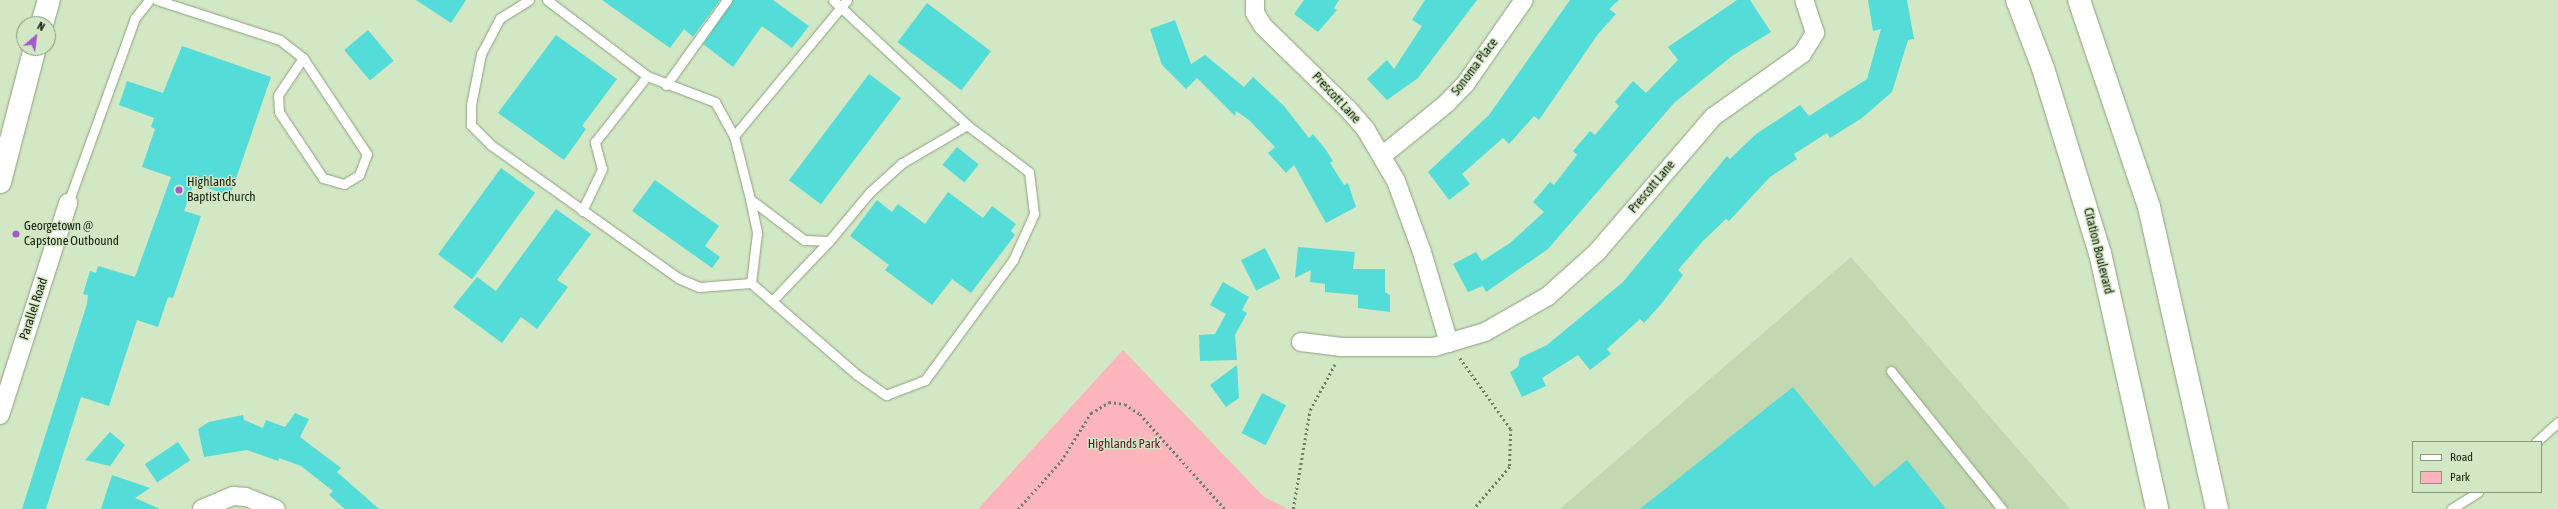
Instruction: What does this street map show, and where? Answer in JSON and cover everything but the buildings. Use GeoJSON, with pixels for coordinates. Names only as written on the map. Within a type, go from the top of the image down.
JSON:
{"type":"FeatureCollection","features":[{"type":"Feature","properties":{"kind":"main road"},"geometry":{"type":"LineString","coordinates":[[44,16],[49,0]]}},
{"type":"Feature","properties":{"kind":"main road","name":"Citation Boulevard"},"geometry":{"type":"LineString","coordinates":[[2016,0],[2046,76],[2100,253],[2157,509]]}},
{"type":"Feature","properties":{"kind":"main road"},"geometry":{"type":"LineString","coordinates":[[2079,0],[2148,207],[2216,509]]}},
{"type":"Feature","properties":{"kind":"main road"},"geometry":{"type":"LineString","coordinates":[[0,182],[33,56]]}},
{"type":"Feature","properties":{"kind":"street","name":"Prescott Lane"},"geometry":{"type":"LineString","coordinates":[[1255,0],[1255,12],[1264,26],[1348,109],[1382,156],[1411,216],[1448,343]]}},
{"type":"Feature","properties":{"kind":"street","name":"Sonoma Place"},"geometry":{"type":"LineString","coordinates":[[1382,156],[1447,103],[1466,83],[1524,0]]}},
{"type":"Feature","properties":{"kind":"street","name":"Prescott Lane"},"geometry":{"type":"LineString","coordinates":[[1301,342],[1340,346],[1401,348],[1448,343],[1485,332],[1516,317],[1578,271],[1714,117],[1802,54],[1815,33],[1804,0]]}},
{"type":"Feature","properties":{"kind":"street","name":"Parallel Road"},"geometry":{"type":"LineString","coordinates":[[0,415],[68,203]]}},
{"type":"Feature","properties":{"kind":"street"},"geometry":{"type":"LineString","coordinates":[[202,509],[233,496],[246,496],[276,509]]}},
{"type":"Feature","properties":{"kind":"lane"},"geometry":{"type":"LineString","coordinates":[[68,203],[136,18],[149,0]]}},
{"type":"Feature","properties":{"kind":"lane"},"geometry":{"type":"LineString","coordinates":[[158,0],[280,40],[303,58],[367,154],[359,175],[344,184],[334,184],[323,178],[279,112],[278,95],[303,58]]}},
{"type":"Feature","properties":{"kind":"lane"},"geometry":{"type":"LineString","coordinates":[[529,0],[500,18],[481,54],[471,105],[471,125],[491,145],[678,278],[699,287],[751,283],[856,374],[886,394],[926,380],[1013,260],[1034,214],[1029,172],[967,125],[844,3],[833,0]]}},
{"type":"Feature","properties":{"kind":"lane"},"geometry":{"type":"LineString","coordinates":[[546,0],[647,76],[666,85],[714,102],[734,136],[757,233],[751,283]]}},
{"type":"Feature","properties":{"kind":"lane"},"geometry":{"type":"LineString","coordinates":[[666,85],[727,0]]}},
{"type":"Feature","properties":{"kind":"lane"},"geometry":{"type":"LineString","coordinates":[[734,136],[844,3]]}},
{"type":"Feature","properties":{"kind":"lane"},"geometry":{"type":"LineString","coordinates":[[582,211],[602,169],[595,142],[647,76]]}},
{"type":"Feature","properties":{"kind":"lane"},"geometry":{"type":"LineString","coordinates":[[772,301],[829,241],[870,192],[902,162],[967,125]]}},
{"type":"Feature","properties":{"kind":"lane"},"geometry":{"type":"LineString","coordinates":[[750,199],[804,240],[829,241]]}},
{"type":"Feature","properties":{"kind":"lane"},"geometry":{"type":"LineString","coordinates":[[1891,371],[2002,509]]}},
{"type":"Feature","properties":{"kind":"lane"},"geometry":{"type":"LineString","coordinates":[[2537,441],[2558,422]]}},
{"type":"Feature","properties":{"kind":"lane"},"geometry":{"type":"LineString","coordinates":[[2451,509],[2476,493]]}},
{"type":"Feature","properties":{"kind":"path"},"geometry":{"type":"LineString","coordinates":[[1448,343],[1484,388],[1511,429],[1510,467],[1474,509]]}},
{"type":"Feature","properties":{"kind":"path"},"geometry":{"type":"LineString","coordinates":[[1293,509],[1310,410],[1334,371],[1340,346]]}},
{"type":"Feature","properties":{"kind":"path"},"geometry":{"type":"LineString","coordinates":[[1018,509],[1061,461],[1091,413],[1109,402],[1125,404],[1145,418],[1226,509]]}},
{"type":"Feature","properties":{"kind":"shaded area"},"geometry":{"type":"Polygon","coordinates":[[[1851,257],[2070,509],[1560,509],[1851,257]]]}},
{"type":"Feature","properties":{"kind":"green space","name":"Highlands Park"},"geometry":{"type":"Polygon","coordinates":[[[1123,350],[1264,497],[1288,509],[978,509],[1123,350]]]}},
{"type":"Feature","properties":{"kind":"place","name":"Highlands Baptist Church"},"geometry":{"type":"Point","coordinates":[179,190]}},
{"type":"Feature","properties":{"kind":"place","name":"Georgetown @ Capstone Outbound"},"geometry":{"type":"Point","coordinates":[16,234]}}]}
